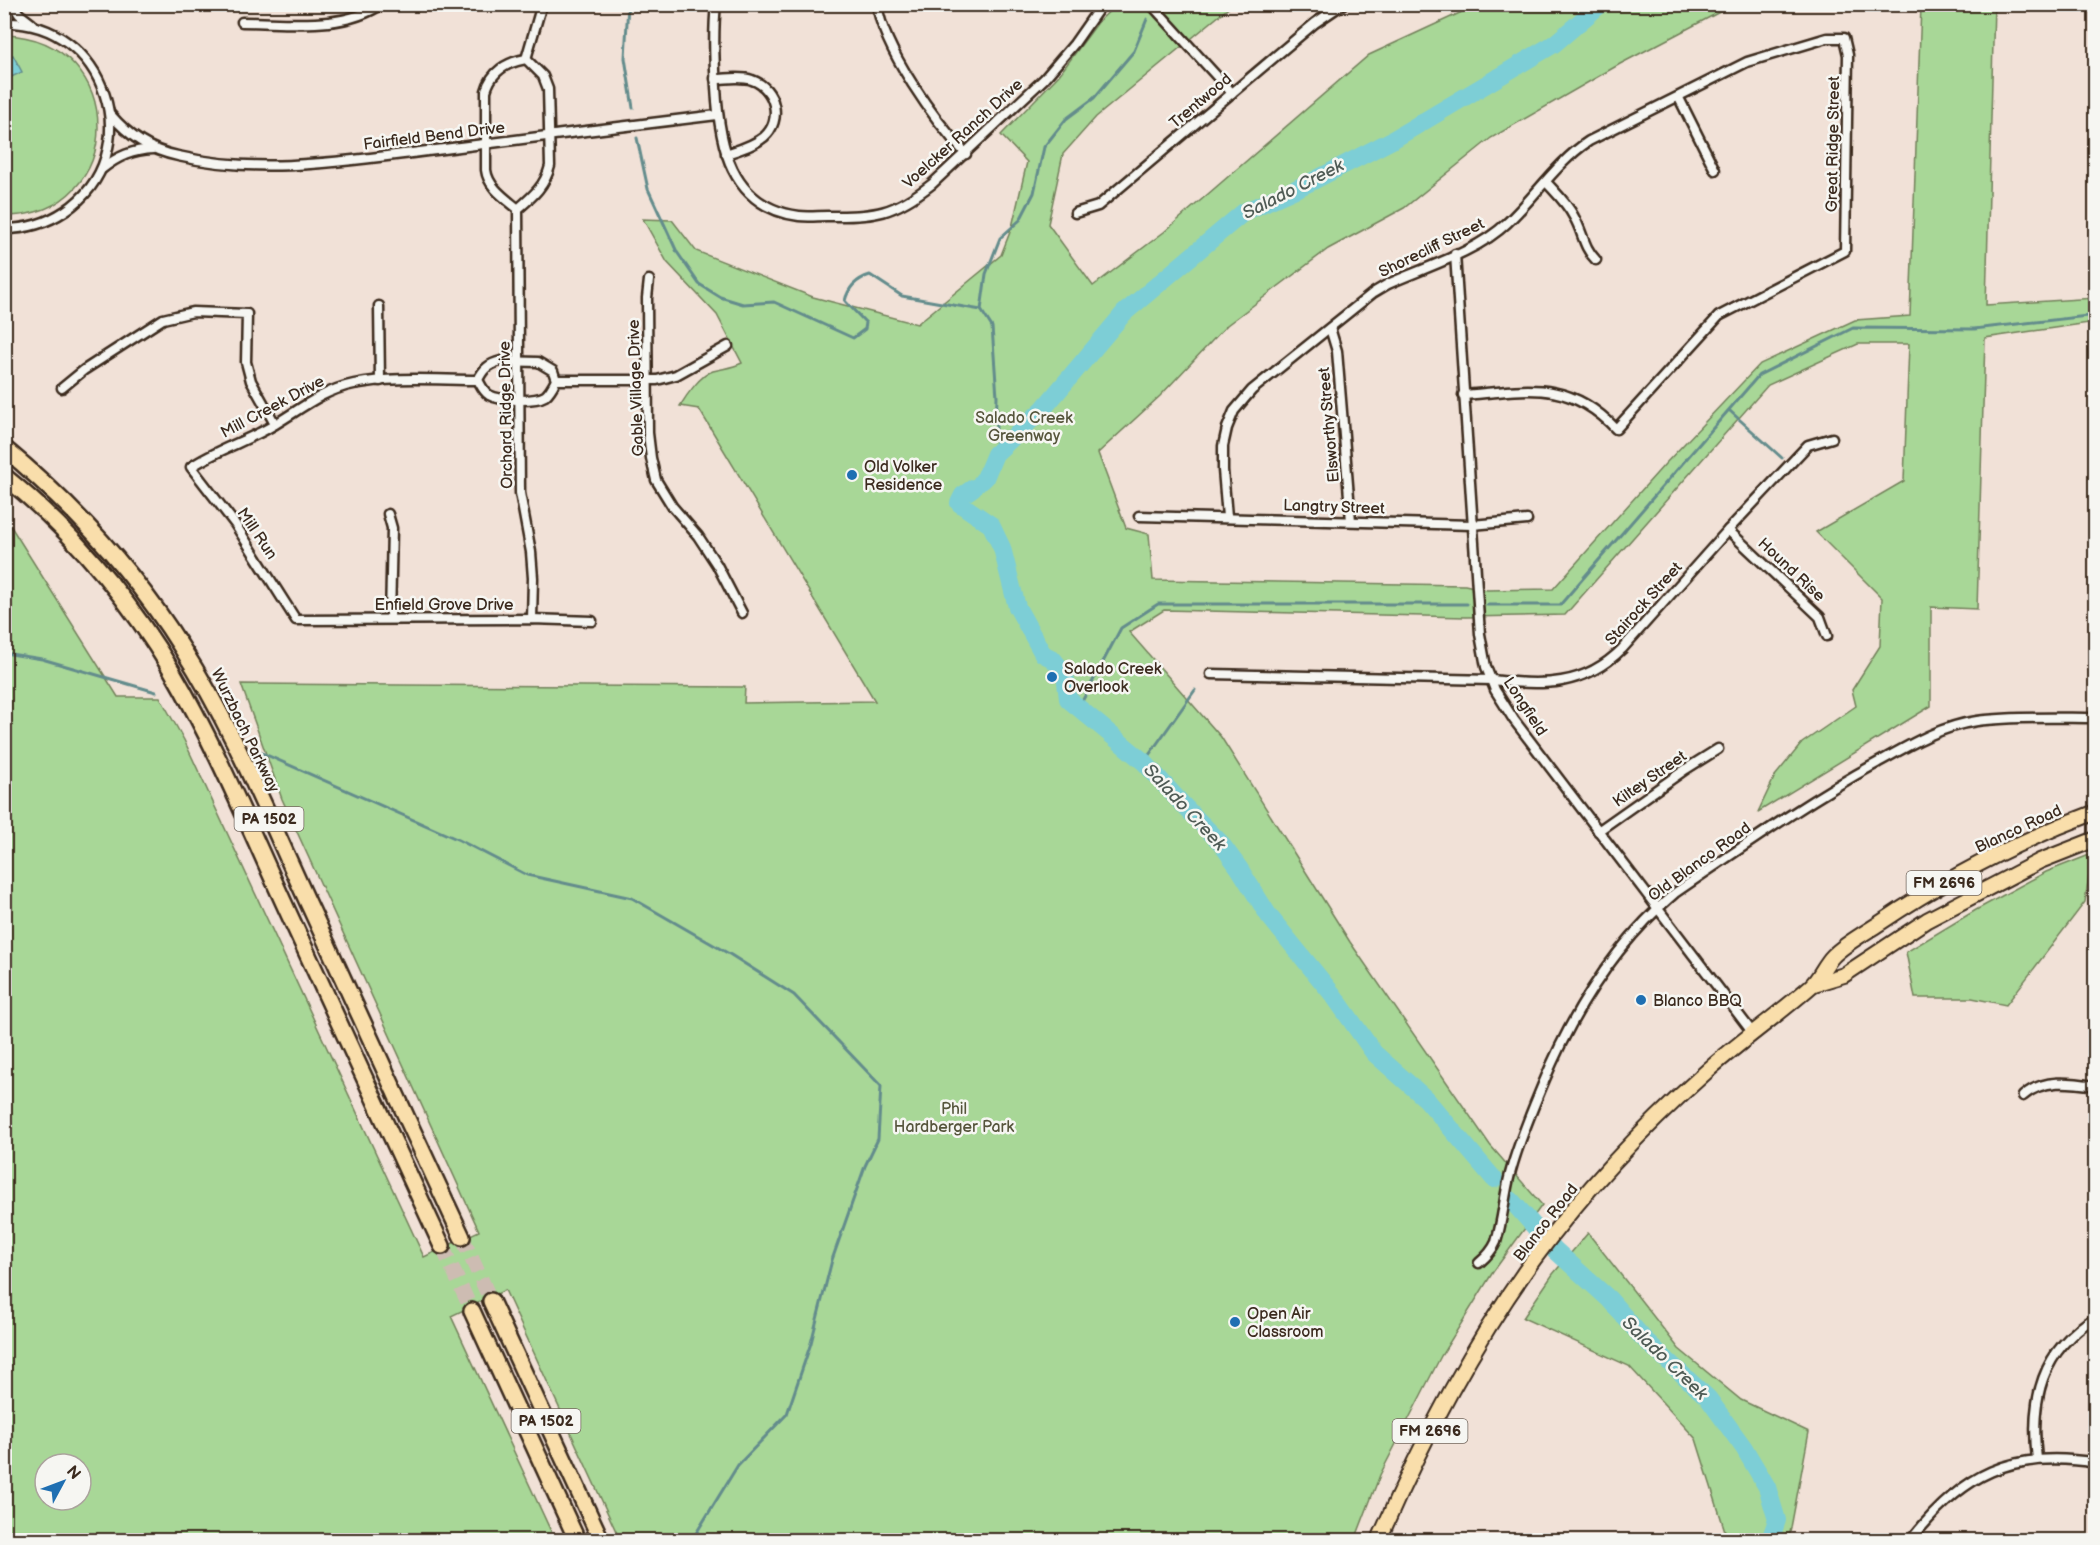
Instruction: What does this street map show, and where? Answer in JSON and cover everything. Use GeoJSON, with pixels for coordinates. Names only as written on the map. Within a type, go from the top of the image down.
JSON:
{"type":"FeatureCollection","features":[{"type":"Feature","properties":{"kind":"highway","name":"Wurzbach Parkway"},"geometry":{"type":"LineString","coordinates":[[4,448],[63,500],[119,561],[161,616],[200,678],[245,767],[462,1237]]}},
{"type":"Feature","properties":{"kind":"highway","name":"PA 1502"},"geometry":{"type":"LineString","coordinates":[[4,476],[32,500],[95,565],[137,618],[172,671],[220,764],[442,1246]]}},
{"type":"Feature","properties":{"kind":"highway","name":"PA 1502"},"geometry":{"type":"LineString","coordinates":[[491,1301],[601,1540]]}},
{"type":"Feature","properties":{"kind":"highway","name":"PA 1502"},"geometry":{"type":"LineString","coordinates":[[472,1311],[577,1540]]}},
{"type":"Feature","properties":{"kind":"main road","name":"Blanco Road"},"geometry":{"type":"LineString","coordinates":[[1380,1540],[1401,1488],[1436,1417],[1490,1326],[1534,1260],[1578,1205],[1666,1109],[1752,1032],[1814,984],[1832,957],[1928,892],[1966,870],[2030,839],[2096,812]]}},
{"type":"Feature","properties":{"kind":"main road","name":"Blanco Road"},"geometry":{"type":"LineString","coordinates":[[1814,984],[1844,975],[1927,920],[2040,861],[2096,839]]}},
{"type":"Feature","properties":{"kind":"street"},"geometry":{"type":"LineString","coordinates":[[13,4],[25,20],[35,26]]}},
{"type":"Feature","properties":{"kind":"street"},"geometry":{"type":"LineString","coordinates":[[242,22],[347,20],[367,13],[382,4]]}},
{"type":"Feature","properties":{"kind":"street"},"geometry":{"type":"LineString","coordinates":[[526,59],[542,4]]}},
{"type":"Feature","properties":{"kind":"street","name":"Voelcker Ranch Drive"},"geometry":{"type":"LineString","coordinates":[[716,4],[713,48],[717,115],[731,169],[746,189],[765,205],[798,216],[858,216],[894,209],[913,198],[966,154],[1044,79],[1074,44],[1102,4]]}},
{"type":"Feature","properties":{"kind":"street"},"geometry":{"type":"LineString","coordinates":[[877,4],[885,33],[902,66],[940,126],[966,154]]}},
{"type":"Feature","properties":{"kind":"street"},"geometry":{"type":"LineString","coordinates":[[1151,4],[1232,93]]}},
{"type":"Feature","properties":{"kind":"street","name":"Trentwood"},"geometry":{"type":"LineString","coordinates":[[1075,213],[1098,206],[1315,23],[1342,4]]}},
{"type":"Feature","properties":{"kind":"street","name":"Fairfield Bend Drive"},"geometry":{"type":"LineString","coordinates":[[4,23],[35,26],[65,40],[89,63],[105,92],[110,114],[109,143],[100,171]]}},
{"type":"Feature","properties":{"kind":"street","name":"Shorecliff Street"},"geometry":{"type":"LineString","coordinates":[[1227,517],[1223,446],[1234,411],[1252,390],[1373,293],[1487,239],[1506,224],[1573,153],[1589,141],[1748,62],[1827,38],[1844,38]]}},
{"type":"Feature","properties":{"kind":"street","name":"Great Ridge Street"},"geometry":{"type":"LineString","coordinates":[[1463,395],[1549,390],[1589,405],[1616,429],[1719,316],[1845,250],[1848,55],[1844,38]]}},
{"type":"Feature","properties":{"kind":"street"},"geometry":{"type":"LineString","coordinates":[[526,59],[543,76],[548,89],[550,166],[542,187],[518,209],[492,186],[487,178],[486,91],[488,84],[504,66],[526,59]]}},
{"type":"Feature","properties":{"kind":"street"},"geometry":{"type":"LineString","coordinates":[[715,79],[743,78],[755,81],[770,95],[775,113],[774,123],[766,136],[750,146],[726,154]]}},
{"type":"Feature","properties":{"kind":"street"},"geometry":{"type":"LineString","coordinates":[[1679,98],[1715,170]]}},
{"type":"Feature","properties":{"kind":"street","name":"Fairfield Bend Drive"},"geometry":{"type":"LineString","coordinates":[[110,114],[138,141],[154,149],[199,160],[252,166],[298,165],[717,115]]}},
{"type":"Feature","properties":{"kind":"street","name":"Fairfield Bend Drive"},"geometry":{"type":"LineString","coordinates":[[4,228],[32,226],[63,213],[80,199],[100,171],[121,155],[137,150],[154,149]]}},
{"type":"Feature","properties":{"kind":"street"},"geometry":{"type":"LineString","coordinates":[[1546,182],[1569,208],[1584,244],[1596,260]]}},
{"type":"Feature","properties":{"kind":"street","name":"Orchard Ridge Drive"},"geometry":{"type":"LineString","coordinates":[[518,209],[520,493],[531,552],[532,619]]}},
{"type":"Feature","properties":{"kind":"street","name":"Longfield"},"geometry":{"type":"LineString","coordinates":[[1455,254],[1480,634],[1486,667],[1495,690],[1514,720],[1752,1032]]}},
{"type":"Feature","properties":{"kind":"street","name":"Gable Village Drive"},"geometry":{"type":"LineString","coordinates":[[650,280],[647,298],[647,381],[649,446],[656,480],[672,506],[698,537],[717,565],[742,613]]}},
{"type":"Feature","properties":{"kind":"street"},"geometry":{"type":"LineString","coordinates":[[379,306],[380,381]]}},
{"type":"Feature","properties":{"kind":"street"},"geometry":{"type":"LineString","coordinates":[[62,388],[84,370],[163,319],[199,312],[247,314],[246,362],[250,381],[275,424]]}},
{"type":"Feature","properties":{"kind":"street","name":"Elsworthy Street"},"geometry":{"type":"LineString","coordinates":[[1330,328],[1337,351],[1351,521]]}},
{"type":"Feature","properties":{"kind":"street"},"geometry":{"type":"LineString","coordinates":[[556,380],[647,381],[676,375],[728,346]]}},
{"type":"Feature","properties":{"kind":"street"},"geometry":{"type":"LineString","coordinates":[[519,361],[538,362],[553,371],[556,380],[551,390],[541,398],[519,400],[498,399],[490,396],[484,390],[478,380],[481,372],[494,363],[519,361]]}},
{"type":"Feature","properties":{"kind":"street","name":"Mill Creek Drive"},"geometry":{"type":"LineString","coordinates":[[192,467],[208,456],[275,424],[309,401],[355,384],[380,381],[478,380]]}},
{"type":"Feature","properties":{"kind":"street","name":"Stairock Street"},"geometry":{"type":"LineString","coordinates":[[1211,674],[1492,681],[1525,684],[1577,678],[1597,669],[1622,649],[1728,530],[1808,445],[1832,438]]}},
{"type":"Feature","properties":{"kind":"street","name":"Mill Run"},"geometry":{"type":"LineString","coordinates":[[192,467],[240,532],[297,620]]}},
{"type":"Feature","properties":{"kind":"street"},"geometry":{"type":"LineString","coordinates":[[388,514],[392,528],[390,619]]}},
{"type":"Feature","properties":{"kind":"street","name":"Langtry Street"},"geometry":{"type":"LineString","coordinates":[[1140,516],[1472,525],[1527,520]]}},
{"type":"Feature","properties":{"kind":"street","name":"Hound Rise"},"geometry":{"type":"LineString","coordinates":[[1728,530],[1820,617],[1827,636]]}},
{"type":"Feature","properties":{"kind":"street","name":"Enfield Grove Drive"},"geometry":{"type":"LineString","coordinates":[[297,620],[592,621]]}},
{"type":"Feature","properties":{"kind":"street","name":"Old Blanco Road"},"geometry":{"type":"LineString","coordinates":[[1479,1263],[1496,1244],[1515,1156],[1557,1050],[1576,1015],[1631,934],[1675,892],[1849,778],[1916,741],[1977,721],[2096,718]]}},
{"type":"Feature","properties":{"kind":"street","name":"Kiltey Street"},"geometry":{"type":"LineString","coordinates":[[1598,831],[1718,749]]}},
{"type":"Feature","properties":{"kind":"street"},"geometry":{"type":"LineString","coordinates":[[2023,1096],[2031,1089],[2047,1084],[2072,1083],[2096,1086]]}},
{"type":"Feature","properties":{"kind":"street"},"geometry":{"type":"LineString","coordinates":[[2037,1459],[2035,1405],[2041,1381],[2060,1347],[2079,1328],[2096,1317]]}},
{"type":"Feature","properties":{"kind":"street"},"geometry":{"type":"LineString","coordinates":[[1911,1540],[1946,1501],[1970,1482],[2004,1466],[2037,1459],[2066,1459],[2096,1463]]}},
{"type":"Feature","properties":{"kind":"green space","name":"Phil Hardberger Park"},"geometry":{"type":"Polygon","coordinates":[[[1116,5],[1232,5],[1096,117],[1063,154],[1048,224],[1093,286],[1164,232],[1369,55],[1477,5],[1733,5],[1620,64],[1491,138],[1404,208],[1328,249],[1227,325],[1160,396],[1098,453],[1126,528],[1149,534],[1153,580],[1465,585],[1487,590],[1553,589],[1665,464],[1760,364],[1855,320],[1910,316],[1921,5],[1994,5],[1986,305],[2095,298],[2095,322],[1985,338],[1977,609],[1931,607],[1931,706],[1758,812],[1775,776],[1802,743],[1856,706],[1852,690],[1880,646],[1882,598],[1816,532],[1904,481],[1909,344],[1858,344],[1768,385],[1565,615],[1466,617],[1164,610],[1129,632],[1221,737],[1350,942],[1490,1145],[1542,1205],[1493,1272],[1441,1356],[1380,1475],[1355,1540],[620,1540],[505,1290],[451,1316],[555,1540],[5,1540],[4,520],[10,525],[118,697],[160,697],[184,740],[424,1257],[479,1231],[282,799],[241,684],[745,687],[744,703],[875,701],[699,409],[680,406],[694,386],[708,373],[742,363],[717,315],[667,262],[643,219],[672,220],[696,251],[813,297],[917,324],[1001,255],[1012,227],[1027,162],[1001,135],[1059,75],[1099,21],[1116,5]]]}},
{"type":"Feature","properties":{"kind":"green space"},"geometry":{"type":"Polygon","coordinates":[[[5,35],[46,44],[75,65],[92,94],[98,127],[92,160],[75,188],[46,208],[5,216],[5,35]]]}},
{"type":"Feature","properties":{"kind":"green space"},"geometry":{"type":"Polygon","coordinates":[[[2092,854],[2085,902],[2006,1005],[1972,998],[1915,998],[1906,952],[2046,872],[2092,854]]]}},
{"type":"Feature","properties":{"kind":"green space"},"geometry":{"type":"Polygon","coordinates":[[[1588,1233],[1679,1349],[1741,1400],[1809,1432],[1790,1533],[1784,1540],[1719,1540],[1725,1531],[1696,1439],[1629,1366],[1523,1318],[1553,1274],[1588,1233]]]}},
{"type":"Feature","properties":{"kind":"water"},"geometry":{"type":"Polygon","coordinates":[[[13,55],[22,72],[5,80],[5,59],[13,55]]]}},
{"type":"Feature","properties":{"kind":"waterway"},"geometry":{"type":"LineString","coordinates":[[628,4],[625,58],[633,108]]}},
{"type":"Feature","properties":{"kind":"waterway","name":"Salado Creek"},"geometry":{"type":"LineString","coordinates":[[982,481],[995,454],[1043,409],[1124,313],[1244,212],[1311,182],[1394,139],[1554,44],[1601,4]]}},
{"type":"Feature","properties":{"kind":"waterway"},"geometry":{"type":"LineString","coordinates":[[995,454],[997,397],[992,327],[981,310],[986,274],[1000,238],[1020,220],[1034,193],[1044,147],[1066,119],[1094,98],[1134,51],[1147,19]]}},
{"type":"Feature","properties":{"kind":"waterway"},"geometry":{"type":"LineString","coordinates":[[637,138],[648,189],[677,252],[699,284],[720,297],[743,304],[774,302],[853,338],[865,329],[866,323],[845,301],[854,285],[870,275],[902,296],[981,310]]}},
{"type":"Feature","properties":{"kind":"waterway"},"geometry":{"type":"LineString","coordinates":[[1487,605],[1560,605],[1759,375],[1853,328],[1974,329],[2096,315]]}},
{"type":"Feature","properties":{"kind":"waterway"},"geometry":{"type":"LineString","coordinates":[[1730,411],[1782,458]]}},
{"type":"Feature","properties":{"kind":"waterway","name":"Salado Creek"},"geometry":{"type":"LineString","coordinates":[[973,488],[963,495],[959,503],[991,525],[1002,548],[1017,607],[1043,654],[1053,659],[1065,674],[1068,699],[1144,762],[1220,842],[1269,916],[1334,996],[1374,1053],[1426,1099],[1494,1179]]}},
{"type":"Feature","properties":{"kind":"waterway"},"geometry":{"type":"LineString","coordinates":[[1078,709],[1121,628],[1158,604],[1467,604]]}},
{"type":"Feature","properties":{"kind":"waterway"},"geometry":{"type":"LineString","coordinates":[[4,653],[42,659],[156,692]]}},
{"type":"Feature","properties":{"kind":"waterway"},"geometry":{"type":"LineString","coordinates":[[1144,762],[1195,690]]}},
{"type":"Feature","properties":{"kind":"waterway"},"geometry":{"type":"LineString","coordinates":[[253,749],[459,840],[527,875],[632,898],[731,955],[794,995],[881,1086],[878,1139],[865,1166],[832,1260],[811,1343],[787,1414],[738,1465],[692,1540]]}},
{"type":"Feature","properties":{"kind":"waterway","name":"Salado Creek"},"geometry":{"type":"LineString","coordinates":[[1511,1200],[1555,1250],[1609,1299],[1643,1338],[1708,1398],[1744,1448],[1767,1487],[1777,1520],[1770,1540]]}},
{"type":"Feature","properties":{"kind":"tunnel"},"geometry":{"type":"LineString","coordinates":[[462,1237],[491,1301]]}},
{"type":"Feature","properties":{"kind":"tunnel"},"geometry":{"type":"LineString","coordinates":[[442,1246],[472,1311]]}},
{"type":"Feature","properties":{"kind":"place","name":"Old Volker Residence"},"geometry":{"type":"Point","coordinates":[852,475]}},
{"type":"Feature","properties":{"kind":"place","name":"Salado Creek Overlook"},"geometry":{"type":"Point","coordinates":[1052,677]}},
{"type":"Feature","properties":{"kind":"place","name":"Blanco BBQ"},"geometry":{"type":"Point","coordinates":[1641,1000]}},
{"type":"Feature","properties":{"kind":"place","name":"Open Air Classroom"},"geometry":{"type":"Point","coordinates":[1235,1322]}},
{"type":"Feature","properties":{"kind":"park label","name":"Salado Creek Greenway"},"geometry":{"type":"Point","coordinates":[1024,426]}}]}
